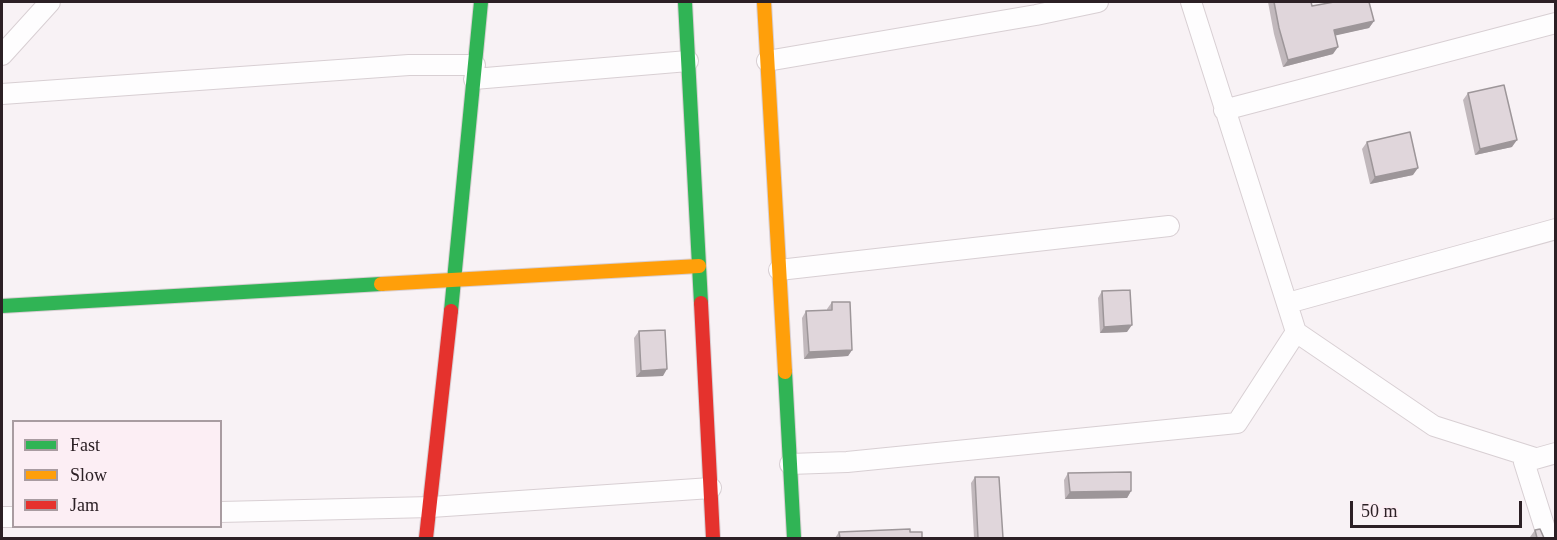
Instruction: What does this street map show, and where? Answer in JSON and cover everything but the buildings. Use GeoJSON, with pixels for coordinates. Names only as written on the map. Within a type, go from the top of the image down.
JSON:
{"type":"FeatureCollection","features":[{"type":"Feature","properties":{"kind":"main road"},"geometry":{"type":"LineString","coordinates":[[426,538],[431,507],[481,2]]}},
{"type":"Feature","properties":{"kind":"main road"},"geometry":{"type":"LineString","coordinates":[[686,2],[713,538]]}},
{"type":"Feature","properties":{"kind":"main road"},"geometry":{"type":"LineString","coordinates":[[764,2],[794,538]]}},
{"type":"Feature","properties":{"kind":"main road"},"geometry":{"type":"LineString","coordinates":[[2,306],[699,266]]}},
{"type":"Feature","properties":{"kind":"street"},"geometry":{"type":"LineString","coordinates":[[2,55],[50,2]]}},
{"type":"Feature","properties":{"kind":"street"},"geometry":{"type":"LineString","coordinates":[[767,60],[1036,15],[1098,2]]}},
{"type":"Feature","properties":{"kind":"street"},"geometry":{"type":"LineString","coordinates":[[1191,2],[1296,332],[1434,426],[1535,458]]}},
{"type":"Feature","properties":{"kind":"street"},"geometry":{"type":"LineString","coordinates":[[1224,110],[1556,23]]}},
{"type":"Feature","properties":{"kind":"street"},"geometry":{"type":"LineString","coordinates":[[2,94],[409,65],[475,72],[688,61]]}},
{"type":"Feature","properties":{"kind":"street"},"geometry":{"type":"LineString","coordinates":[[779,270],[1169,226]]}},
{"type":"Feature","properties":{"kind":"street"},"geometry":{"type":"LineString","coordinates":[[1288,303],[1556,228]]}},
{"type":"Feature","properties":{"kind":"street"},"geometry":{"type":"LineString","coordinates":[[790,464],[847,462],[1237,423],[1296,332]]}},
{"type":"Feature","properties":{"kind":"street"},"geometry":{"type":"LineString","coordinates":[[1548,538],[1524,462],[1556,453]]}},
{"type":"Feature","properties":{"kind":"street"},"geometry":{"type":"LineString","coordinates":[[222,512],[431,507],[711,488]]}},
{"type":"Feature","properties":{"kind":"traffic: fast"},"geometry":{"type":"LineString","coordinates":[[451,311],[481,2]]}},
{"type":"Feature","properties":{"kind":"traffic: fast"},"geometry":{"type":"LineString","coordinates":[[685,2],[701,303]]}},
{"type":"Feature","properties":{"kind":"traffic: fast"},"geometry":{"type":"LineString","coordinates":[[2,306],[381,284]]}},
{"type":"Feature","properties":{"kind":"traffic: fast"},"geometry":{"type":"LineString","coordinates":[[785,372],[794,538]]}},
{"type":"Feature","properties":{"kind":"traffic: slow"},"geometry":{"type":"LineString","coordinates":[[764,2],[785,372]]}},
{"type":"Feature","properties":{"kind":"traffic: slow"},"geometry":{"type":"LineString","coordinates":[[381,284],[699,266]]}},
{"type":"Feature","properties":{"kind":"traffic: jam"},"geometry":{"type":"LineString","coordinates":[[701,303],[713,538]]}},
{"type":"Feature","properties":{"kind":"traffic: jam"},"geometry":{"type":"LineString","coordinates":[[426,538],[451,311]]}}]}
